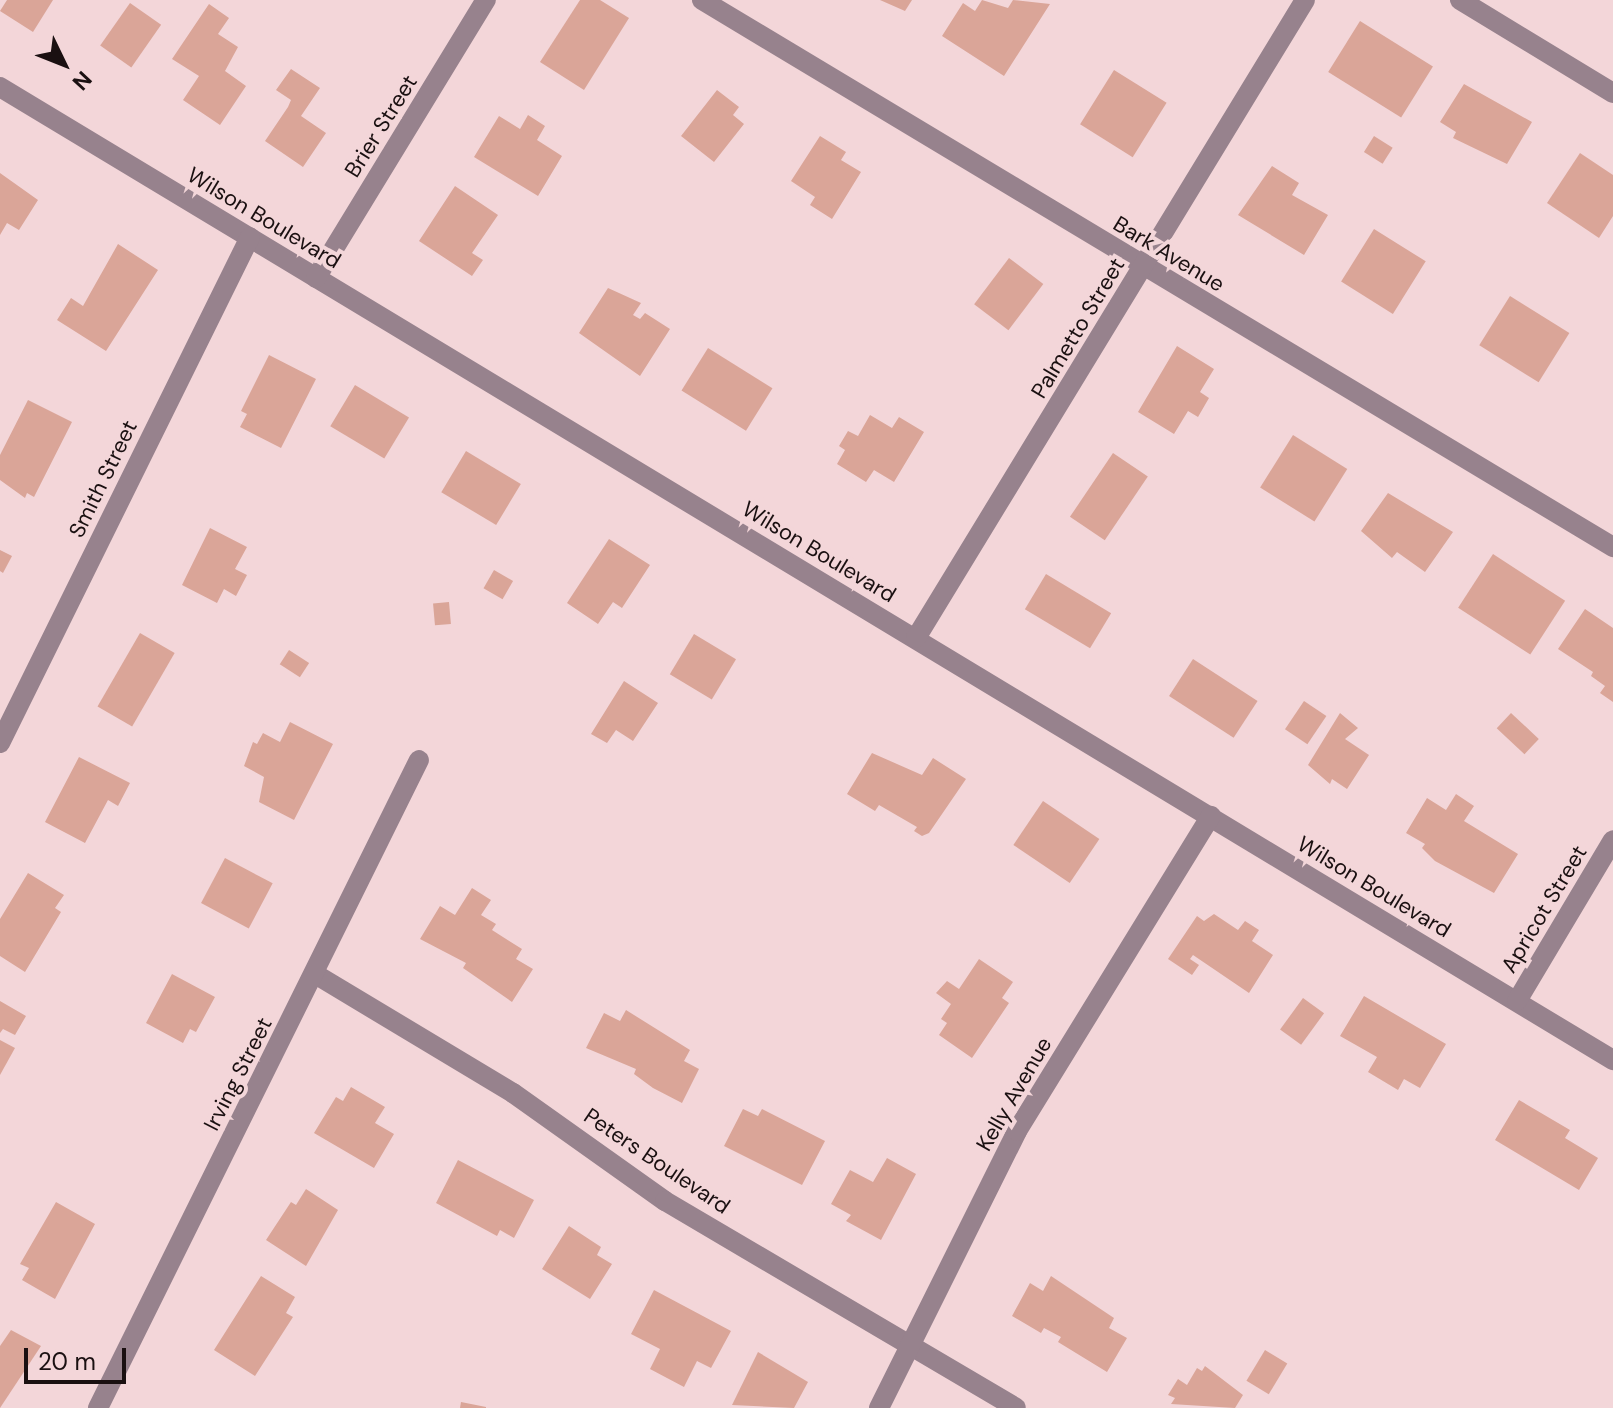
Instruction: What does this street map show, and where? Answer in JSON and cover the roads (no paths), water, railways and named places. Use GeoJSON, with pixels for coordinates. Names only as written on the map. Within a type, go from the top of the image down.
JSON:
{"type":"FeatureCollection","features":[{"type":"Feature","properties":{"kind":"street","name":"Brier Street"},"geometry":{"type":"LineString","coordinates":[[316,278],[486,0]]}},
{"type":"Feature","properties":{"kind":"street","name":"Bark Avenue"},"geometry":{"type":"LineString","coordinates":[[702,0],[1613,547]]}},
{"type":"Feature","properties":{"kind":"street","name":"Palmetto Street"},"geometry":{"type":"LineString","coordinates":[[916,638],[1305,0]]}},
{"type":"Feature","properties":{"kind":"street"},"geometry":{"type":"LineString","coordinates":[[1460,0],[1613,93]]}},
{"type":"Feature","properties":{"kind":"street","name":"Wilson Boulevard"},"geometry":{"type":"LineString","coordinates":[[0,87],[1613,1060]]}},
{"type":"Feature","properties":{"kind":"street","name":"Smith Street"},"geometry":{"type":"LineString","coordinates":[[0,743],[250,237]]}},
{"type":"Feature","properties":{"kind":"street","name":"Irving Street"},"geometry":{"type":"LineString","coordinates":[[98,1408],[419,760]]}},
{"type":"Feature","properties":{"kind":"street","name":"Kelly Avenue"},"geometry":{"type":"LineString","coordinates":[[879,1408],[1017,1131],[1211,816]]}},
{"type":"Feature","properties":{"kind":"street","name":"Apricot Street"},"geometry":{"type":"LineString","coordinates":[[1517,1001],[1613,840]]}},
{"type":"Feature","properties":{"kind":"street","name":"Peters Boulevard"},"geometry":{"type":"LineString","coordinates":[[315,974],[513,1093],[665,1201],[1016,1408]]}}]}
